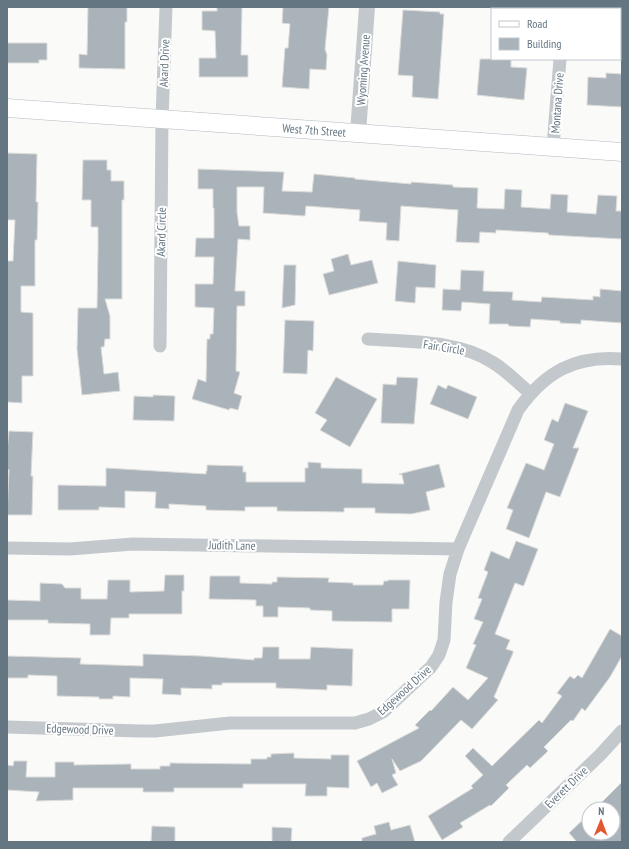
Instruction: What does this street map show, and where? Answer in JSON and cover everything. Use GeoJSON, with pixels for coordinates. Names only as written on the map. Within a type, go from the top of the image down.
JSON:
{"type":"FeatureCollection","features":[{"type":"Feature","properties":{"kind":"main road","name":"West 7th Street"},"geometry":{"type":"LineString","coordinates":[[7,108],[622,152]]}},
{"type":"Feature","properties":{"kind":"street","name":"Akard Drive"},"geometry":{"type":"LineString","coordinates":[[162,119],[166,7]]}},
{"type":"Feature","properties":{"kind":"street","name":"Wyoming Avenue"},"geometry":{"type":"LineString","coordinates":[[358,133],[367,7]]}},
{"type":"Feature","properties":{"kind":"street","name":"Montana Drive"},"geometry":{"type":"LineString","coordinates":[[553,147],[560,60]]}},
{"type":"Feature","properties":{"kind":"street","name":"Akard Circle"},"geometry":{"type":"LineString","coordinates":[[160,346],[162,119]]}},
{"type":"Feature","properties":{"kind":"street","name":"Fair Circle"},"geometry":{"type":"LineString","coordinates":[[368,339],[452,346],[473,352],[493,362],[530,393]]}},
{"type":"Feature","properties":{"kind":"street","name":"Edgewood Drive"},"geometry":{"type":"LineString","coordinates":[[7,727],[147,731],[230,723],[355,722],[369,719],[382,712],[431,667],[439,656],[444,640],[446,602],[450,574],[458,549],[511,423],[518,410],[530,393],[548,377],[566,367],[585,360],[606,358],[622,359]]}},
{"type":"Feature","properties":{"kind":"street","name":"Judith Lane"},"geometry":{"type":"LineString","coordinates":[[7,548],[70,549],[133,544],[458,549]]}},
{"type":"Feature","properties":{"kind":"street","name":"Everett Drive"},"geometry":{"type":"LineString","coordinates":[[509,842],[600,755],[622,731]]}},
{"type":"Feature","properties":{"kind":"building"},"geometry":{"type":"Polygon","coordinates":[[[88,7],[127,7],[127,22],[125,22],[125,69],[79,68],[79,54],[87,55],[88,7]]]}},
{"type":"Feature","properties":{"kind":"building"},"geometry":{"type":"Polygon","coordinates":[[[217,7],[242,7],[241,55],[248,55],[248,77],[199,77],[199,58],[216,58],[215,31],[202,30],[202,11],[217,11],[217,7]]]}},
{"type":"Feature","properties":{"kind":"building"},"geometry":{"type":"Polygon","coordinates":[[[283,7],[329,7],[325,49],[327,55],[326,70],[310,69],[309,89],[282,87],[285,48],[288,48],[290,24],[282,23],[283,7]]]}},
{"type":"Feature","properties":{"kind":"building"},"geometry":{"type":"Polygon","coordinates":[[[403,10],[440,12],[440,14],[444,14],[438,99],[412,97],[413,76],[398,75],[403,10]]]}},
{"type":"Feature","properties":{"kind":"building"},"geometry":{"type":"Polygon","coordinates":[[[7,43],[47,43],[47,60],[39,60],[39,63],[7,63],[7,43]]]}},
{"type":"Feature","properties":{"kind":"building"},"geometry":{"type":"Polygon","coordinates":[[[480,59],[511,60],[511,67],[527,68],[524,100],[477,95],[480,59]]]}},
{"type":"Feature","properties":{"kind":"building"},"geometry":{"type":"Polygon","coordinates":[[[606,73],[622,74],[622,107],[587,105],[588,77],[606,78],[606,73]]]}},
{"type":"Feature","properties":{"kind":"building"},"geometry":{"type":"Polygon","coordinates":[[[7,153],[37,154],[36,202],[38,202],[37,240],[35,240],[35,286],[21,286],[21,312],[33,313],[33,376],[22,376],[22,403],[7,402],[7,261],[13,261],[15,220],[7,220],[7,153]]]}},
{"type":"Feature","properties":{"kind":"building"},"geometry":{"type":"Polygon","coordinates":[[[83,160],[107,160],[107,170],[111,170],[111,181],[124,181],[124,200],[122,200],[122,299],[105,299],[110,316],[110,339],[105,339],[104,347],[101,347],[104,374],[118,372],[120,391],[82,395],[77,349],[78,308],[97,308],[98,250],[98,227],[91,227],[91,200],[82,200],[83,160]]]}},
{"type":"Feature","properties":{"kind":"building"},"geometry":{"type":"Polygon","coordinates":[[[198,169],[284,172],[282,191],[312,192],[314,174],[411,184],[411,182],[453,185],[453,187],[478,188],[477,208],[504,209],[505,189],[522,190],[521,207],[550,209],[551,194],[568,195],[567,212],[596,214],[598,195],[617,196],[616,211],[622,211],[622,239],[549,235],[548,233],[496,230],[496,233],[480,232],[479,243],[456,242],[458,210],[401,206],[399,241],[386,240],[387,223],[359,221],[360,210],[306,206],[305,216],[263,213],[264,187],[237,187],[237,212],[239,226],[250,226],[250,240],[238,239],[235,291],[245,291],[245,306],[237,306],[236,371],[240,372],[234,393],[242,396],[238,410],[230,408],[229,410],[192,399],[198,379],[206,382],[207,339],[210,339],[210,334],[213,334],[214,308],[195,307],[195,284],[213,284],[214,257],[195,257],[196,238],[214,238],[213,189],[198,189],[198,169]]]}},
{"type":"Feature","properties":{"kind":"building"},"geometry":{"type":"Polygon","coordinates":[[[348,254],[351,265],[372,260],[378,283],[329,295],[323,274],[334,271],[331,259],[348,254]]]}},
{"type":"Feature","properties":{"kind":"building"},"geometry":{"type":"Polygon","coordinates":[[[398,261],[436,265],[435,288],[416,287],[415,303],[395,301],[398,261]]]}},
{"type":"Feature","properties":{"kind":"building"},"geometry":{"type":"Polygon","coordinates":[[[284,265],[296,265],[295,305],[282,308],[284,265]]]}},
{"type":"Feature","properties":{"kind":"building"},"geometry":{"type":"Polygon","coordinates":[[[461,270],[484,271],[483,291],[513,292],[512,300],[541,302],[542,297],[593,300],[593,296],[600,297],[600,289],[622,291],[622,323],[581,320],[581,324],[531,319],[530,327],[509,326],[508,324],[489,324],[490,304],[462,302],[461,311],[442,310],[443,289],[460,290],[461,270]]]}},
{"type":"Feature","properties":{"kind":"building"},"geometry":{"type":"Polygon","coordinates":[[[285,320],[314,321],[313,351],[308,350],[307,374],[283,373],[285,320]]]}},
{"type":"Feature","properties":{"kind":"building"},"geometry":{"type":"Polygon","coordinates":[[[336,377],[377,399],[350,447],[320,430],[327,420],[315,413],[336,377]]]}},
{"type":"Feature","properties":{"kind":"building"},"geometry":{"type":"Polygon","coordinates":[[[397,377],[418,378],[414,424],[381,423],[383,384],[396,385],[397,377]]]}},
{"type":"Feature","properties":{"kind":"building"},"geometry":{"type":"Polygon","coordinates":[[[438,385],[446,389],[448,385],[477,397],[468,419],[430,404],[438,385]]]}},
{"type":"Feature","properties":{"kind":"building"},"geometry":{"type":"Polygon","coordinates":[[[153,395],[175,396],[174,421],[133,420],[134,396],[153,397],[153,395]]]}},
{"type":"Feature","properties":{"kind":"building"},"geometry":{"type":"Polygon","coordinates":[[[565,403],[588,411],[573,448],[579,448],[560,497],[546,492],[529,538],[506,529],[513,510],[507,508],[526,463],[544,470],[554,444],[544,440],[552,419],[558,422],[565,403]]]}},
{"type":"Feature","properties":{"kind":"building"},"geometry":{"type":"Polygon","coordinates":[[[9,431],[33,432],[31,476],[33,476],[32,515],[7,515],[9,470],[7,469],[7,451],[9,431]]]}},
{"type":"Feature","properties":{"kind":"building"},"geometry":{"type":"Polygon","coordinates":[[[308,462],[321,463],[321,468],[362,469],[362,483],[404,484],[402,475],[399,474],[439,464],[445,487],[426,492],[430,510],[411,514],[375,513],[375,508],[344,508],[344,512],[277,511],[277,507],[245,507],[245,511],[206,510],[206,506],[169,504],[169,509],[155,508],[156,492],[125,491],[125,508],[99,507],[99,510],[58,510],[58,485],[106,486],[106,468],[206,474],[207,465],[243,466],[243,472],[246,472],[246,482],[305,482],[305,468],[308,468],[308,462]]]}},
{"type":"Feature","properties":{"kind":"building"},"geometry":{"type":"Polygon","coordinates":[[[516,541],[538,549],[524,585],[515,583],[495,634],[510,640],[506,649],[513,651],[494,697],[498,700],[472,729],[461,720],[421,761],[400,771],[392,759],[396,773],[392,775],[398,785],[382,793],[377,783],[371,787],[357,761],[419,728],[415,725],[430,710],[431,711],[453,687],[468,700],[488,678],[466,668],[476,645],[473,644],[483,622],[474,619],[482,599],[478,598],[488,572],[484,570],[491,551],[509,559],[516,541]]]}},
{"type":"Feature","properties":{"kind":"building"},"geometry":{"type":"Polygon","coordinates":[[[165,575],[184,575],[182,614],[129,614],[129,618],[111,618],[110,635],[90,635],[90,624],[48,623],[48,620],[7,620],[7,600],[40,601],[40,583],[62,584],[65,588],[81,588],[81,599],[107,599],[108,580],[130,580],[130,592],[164,591],[165,575]]]}},
{"type":"Feature","properties":{"kind":"building"},"geometry":{"type":"Polygon","coordinates":[[[210,576],[240,576],[240,583],[272,584],[272,582],[277,582],[277,577],[329,578],[328,582],[353,583],[353,585],[383,585],[384,581],[388,580],[410,580],[409,609],[392,609],[392,622],[332,621],[332,611],[310,610],[310,608],[278,607],[278,617],[263,617],[263,606],[256,606],[256,600],[209,599],[210,576]]]}},
{"type":"Feature","properties":{"kind":"building"},"geometry":{"type":"Polygon","coordinates":[[[610,629],[622,636],[622,656],[610,677],[585,711],[582,708],[573,721],[571,720],[544,747],[548,751],[530,768],[527,765],[506,785],[509,788],[491,806],[490,805],[460,823],[463,827],[442,840],[428,816],[473,788],[471,786],[483,775],[465,756],[473,748],[492,766],[539,720],[542,723],[562,696],[557,693],[570,676],[574,679],[578,675],[582,678],[610,629]]]}},
{"type":"Feature","properties":{"kind":"building"},"geometry":{"type":"Polygon","coordinates":[[[263,647],[279,647],[279,659],[310,659],[311,647],[353,649],[352,686],[327,685],[327,690],[276,688],[276,683],[222,683],[222,685],[212,685],[212,689],[181,688],[181,695],[162,694],[163,679],[130,678],[130,697],[113,696],[113,699],[99,699],[99,697],[57,696],[57,676],[28,675],[28,678],[7,678],[7,656],[81,658],[80,664],[143,666],[143,654],[254,660],[254,658],[262,658],[263,647]]]}},
{"type":"Feature","properties":{"kind":"building"},"geometry":{"type":"Polygon","coordinates":[[[294,753],[294,758],[331,759],[331,755],[349,755],[349,788],[327,787],[327,796],[305,796],[306,784],[243,784],[243,788],[174,788],[174,792],[143,792],[143,788],[73,788],[73,800],[36,801],[39,792],[7,790],[7,765],[13,766],[14,761],[27,761],[26,777],[55,777],[55,762],[74,762],[74,765],[131,764],[131,769],[160,769],[160,766],[170,766],[170,763],[251,764],[251,759],[267,759],[267,757],[271,757],[271,754],[294,753]]]}},
{"type":"Feature","properties":{"kind":"building"},"geometry":{"type":"Polygon","coordinates":[[[622,782],[622,842],[577,842],[569,833],[581,822],[581,841],[621,841],[621,801],[603,801],[622,782]]]}},
{"type":"Feature","properties":{"kind":"building"},"geometry":{"type":"Polygon","coordinates":[[[389,822],[391,830],[410,825],[415,842],[362,842],[362,838],[376,834],[374,826],[389,822]]]}},
{"type":"Feature","properties":{"kind":"building"},"geometry":{"type":"Polygon","coordinates":[[[152,826],[175,827],[175,842],[151,842],[152,826]]]}},
{"type":"Feature","properties":{"kind":"building"},"geometry":{"type":"Polygon","coordinates":[[[272,827],[292,828],[291,842],[272,842],[272,827]]]}}]}
